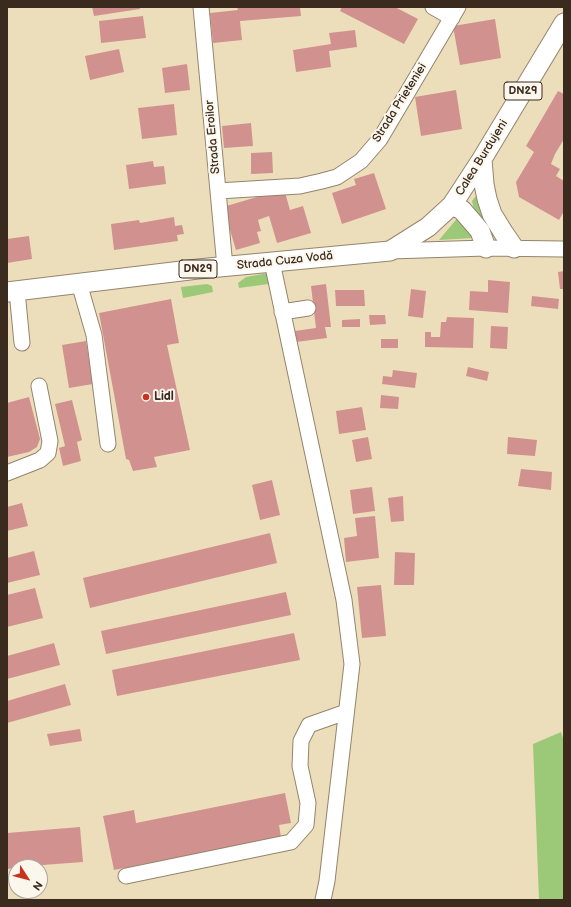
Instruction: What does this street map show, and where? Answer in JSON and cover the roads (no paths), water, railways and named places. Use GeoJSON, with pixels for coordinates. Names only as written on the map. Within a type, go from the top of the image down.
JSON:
{"type":"FeatureCollection","features":[{"type":"Feature","properties":{"kind":"main road","name":"Calea Burdujeni"},"geometry":{"type":"LineString","coordinates":[[390,251],[428,227],[452,205],[482,159],[564,23]]}},
{"type":"Feature","properties":{"kind":"main road"},"geometry":{"type":"LineString","coordinates":[[482,159],[484,184],[492,214],[502,232],[514,248]]}},
{"type":"Feature","properties":{"kind":"main road"},"geometry":{"type":"LineString","coordinates":[[452,205],[462,210],[475,224],[480,231],[486,248]]}},
{"type":"Feature","properties":{"kind":"main road","name":"Strada Cuza Vodă"},"geometry":{"type":"LineString","coordinates":[[12,291],[272,262],[390,251]]}},
{"type":"Feature","properties":{"kind":"street","name":"Strada Eroilor"},"geometry":{"type":"LineString","coordinates":[[202,7],[225,267]]}},
{"type":"Feature","properties":{"kind":"street","name":"Strada Prieteniei"},"geometry":{"type":"LineString","coordinates":[[218,191],[300,186],[337,177],[361,161],[380,139],[455,12],[433,7]]}},
{"type":"Feature","properties":{"kind":"street","name":"Strada Cuza Vodă"},"geometry":{"type":"LineString","coordinates":[[390,251],[486,248],[564,249]]}},
{"type":"Feature","properties":{"kind":"street"},"geometry":{"type":"LineString","coordinates":[[272,262],[344,600],[352,664],[327,881],[323,900]]}},
{"type":"Feature","properties":{"kind":"street"},"geometry":{"type":"LineString","coordinates":[[79,283],[94,335],[108,444]]}},
{"type":"Feature","properties":{"kind":"street"},"geometry":{"type":"LineString","coordinates":[[12,291],[22,342]]}},
{"type":"Feature","properties":{"kind":"street"},"geometry":{"type":"LineString","coordinates":[[282,312],[308,308]]}},
{"type":"Feature","properties":{"kind":"street"},"geometry":{"type":"LineString","coordinates":[[7,473],[40,460],[48,453],[50,440],[39,386]]}},
{"type":"Feature","properties":{"kind":"street"},"geometry":{"type":"LineString","coordinates":[[126,876],[291,842],[306,825],[308,803],[300,766],[301,742],[309,725],[346,712]]}},
{"type":"Feature","properties":{"kind":"place","name":"Lidl"},"geometry":{"type":"Point","coordinates":[146,397]}}]}
